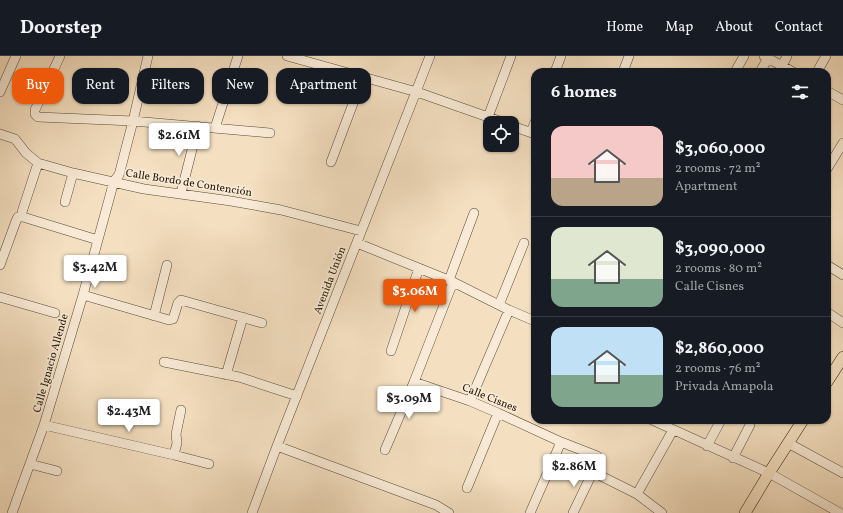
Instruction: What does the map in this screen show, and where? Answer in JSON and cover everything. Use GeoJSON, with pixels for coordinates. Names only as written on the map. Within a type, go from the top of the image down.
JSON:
{"type":"FeatureCollection","features":[{"type":"Feature","properties":{"kind":"main road"},"geometry":{"type":"LineString","coordinates":[[831,376],[843,357]]}},
{"type":"Feature","properties":{"kind":"main road"},"geometry":{"type":"LineString","coordinates":[[745,513],[799,424]]}},
{"type":"Feature","properties":{"kind":"street"},"geometry":{"type":"LineString","coordinates":[[0,92],[16,56]]}},
{"type":"Feature","properties":{"kind":"street"},"geometry":{"type":"LineString","coordinates":[[60,56],[35,110],[35,114],[38,117],[134,121],[270,133]]}},
{"type":"Feature","properties":{"kind":"street","name":"Calle Ignacio Allende"},"geometry":{"type":"LineString","coordinates":[[145,68],[148,56]]}},
{"type":"Feature","properties":{"kind":"street"},"geometry":{"type":"LineString","coordinates":[[215,128],[238,56]]}},
{"type":"Feature","properties":{"kind":"street","name":"Avenida Unión"},"geometry":{"type":"LineString","coordinates":[[252,513],[430,56]]}},
{"type":"Feature","properties":{"kind":"street"},"geometry":{"type":"LineString","coordinates":[[488,116],[511,56]]}},
{"type":"Feature","properties":{"kind":"street"},"geometry":{"type":"LineString","coordinates":[[556,68],[561,56]]}},
{"type":"Feature","properties":{"kind":"street"},"geometry":{"type":"LineString","coordinates":[[624,68],[629,56]]}},
{"type":"Feature","properties":{"kind":"street"},"geometry":{"type":"LineString","coordinates":[[737,68],[744,56]]}},
{"type":"Feature","properties":{"kind":"street"},"geometry":{"type":"LineString","coordinates":[[782,66],[787,56]]}},
{"type":"Feature","properties":{"kind":"street"},"geometry":{"type":"LineString","coordinates":[[819,68],[826,56]]}},
{"type":"Feature","properties":{"kind":"street"},"geometry":{"type":"LineString","coordinates":[[292,57],[329,68]]}},
{"type":"Feature","properties":{"kind":"street"},"geometry":{"type":"LineString","coordinates":[[762,68],[766,57],[786,68]]}},
{"type":"Feature","properties":{"kind":"street"},"geometry":{"type":"LineString","coordinates":[[371,80],[416,92],[485,116]]}},
{"type":"Feature","properties":{"kind":"street"},"geometry":{"type":"LineString","coordinates":[[831,94],[843,100]]}},
{"type":"Feature","properties":{"kind":"street","name":"Calle Ignacio Allende"},"geometry":{"type":"LineString","coordinates":[[12,513],[44,425],[83,295],[114,181],[119,176],[137,104]]}},
{"type":"Feature","properties":{"kind":"street"},"geometry":{"type":"LineString","coordinates":[[331,162],[353,104]]}},
{"type":"Feature","properties":{"kind":"street"},"geometry":{"type":"LineString","coordinates":[[181,194],[198,126]]}},
{"type":"Feature","properties":{"kind":"street"},"geometry":{"type":"LineString","coordinates":[[519,128],[531,132]]}},
{"type":"Feature","properties":{"kind":"street","name":"Calle Bordo de Contención"},"geometry":{"type":"LineString","coordinates":[[0,134],[15,139],[26,154],[38,164],[144,189],[231,201],[281,210],[361,231]]}},
{"type":"Feature","properties":{"kind":"street"},"geometry":{"type":"LineString","coordinates":[[831,162],[843,143]]}},
{"type":"Feature","properties":{"kind":"street"},"geometry":{"type":"LineString","coordinates":[[22,212],[38,164]]}},
{"type":"Feature","properties":{"kind":"street"},"geometry":{"type":"LineString","coordinates":[[65,202],[73,173]]}},
{"type":"Feature","properties":{"kind":"street"},"geometry":{"type":"LineString","coordinates":[[385,450],[414,382],[474,213]]}},
{"type":"Feature","properties":{"kind":"street"},"geometry":{"type":"LineString","coordinates":[[0,265],[18,217],[23,217],[98,240]]}},
{"type":"Feature","properties":{"kind":"street"},"geometry":{"type":"LineString","coordinates":[[357,243],[451,281],[531,319]]}},
{"type":"Feature","properties":{"kind":"street"},"geometry":{"type":"LineString","coordinates":[[499,305],[524,243]]}},
{"type":"Feature","properties":{"kind":"street"},"geometry":{"type":"LineString","coordinates":[[154,316],[167,265]]}},
{"type":"Feature","properties":{"kind":"street"},"geometry":{"type":"LineString","coordinates":[[391,351],[420,268]]}},
{"type":"Feature","properties":{"kind":"street"},"geometry":{"type":"LineString","coordinates":[[831,268],[843,275]]}},
{"type":"Feature","properties":{"kind":"street"},"geometry":{"type":"LineString","coordinates":[[83,295],[169,320],[172,320],[174,317],[178,303],[181,300],[262,323]]}},
{"type":"Feature","properties":{"kind":"street"},"geometry":{"type":"LineString","coordinates":[[0,297],[55,314]]}},
{"type":"Feature","properties":{"kind":"street"},"geometry":{"type":"LineString","coordinates":[[470,402],[509,310]]}},
{"type":"Feature","properties":{"kind":"street"},"geometry":{"type":"LineString","coordinates":[[831,315],[843,323]]}},
{"type":"Feature","properties":{"kind":"street"},"geometry":{"type":"LineString","coordinates":[[226,375],[242,317]]}},
{"type":"Feature","properties":{"kind":"street"},"geometry":{"type":"LineString","coordinates":[[164,362],[239,377],[297,396]]}},
{"type":"Feature","properties":{"kind":"street","name":"Calle Cisnes"},"geometry":{"type":"LineString","coordinates":[[414,382],[498,413],[598,458],[593,472]]}},
{"type":"Feature","properties":{"kind":"street"},"geometry":{"type":"LineString","coordinates":[[174,454],[177,443],[176,434],[181,410]]}},
{"type":"Feature","properties":{"kind":"street"},"geometry":{"type":"LineString","coordinates":[[467,488],[498,413]]}},
{"type":"Feature","properties":{"kind":"street"},"geometry":{"type":"LineString","coordinates":[[660,424],[769,473],[840,513]]}},
{"type":"Feature","properties":{"kind":"street"},"geometry":{"type":"LineString","coordinates":[[707,446],[719,424]]}},
{"type":"Feature","properties":{"kind":"street"},"geometry":{"type":"LineString","coordinates":[[44,425],[174,454],[209,464]]}},
{"type":"Feature","properties":{"kind":"street"},"geometry":{"type":"LineString","coordinates":[[733,458],[750,426]]}},
{"type":"Feature","properties":{"kind":"street"},"geometry":{"type":"LineString","coordinates":[[637,494],[673,430]]}},
{"type":"Feature","properties":{"kind":"street"},"geometry":{"type":"LineString","coordinates":[[530,513],[561,442]]}},
{"type":"Feature","properties":{"kind":"street"},"geometry":{"type":"LineString","coordinates":[[788,442],[843,473]]}},
{"type":"Feature","properties":{"kind":"street"},"geometry":{"type":"LineString","coordinates":[[277,446],[436,505],[449,513]]}},
{"type":"Feature","properties":{"kind":"street"},"geometry":{"type":"LineString","coordinates":[[30,464],[57,471]]}},
{"type":"Feature","properties":{"kind":"street"},"geometry":{"type":"LineString","coordinates":[[573,513],[593,472],[637,494],[662,513]]}}]}
